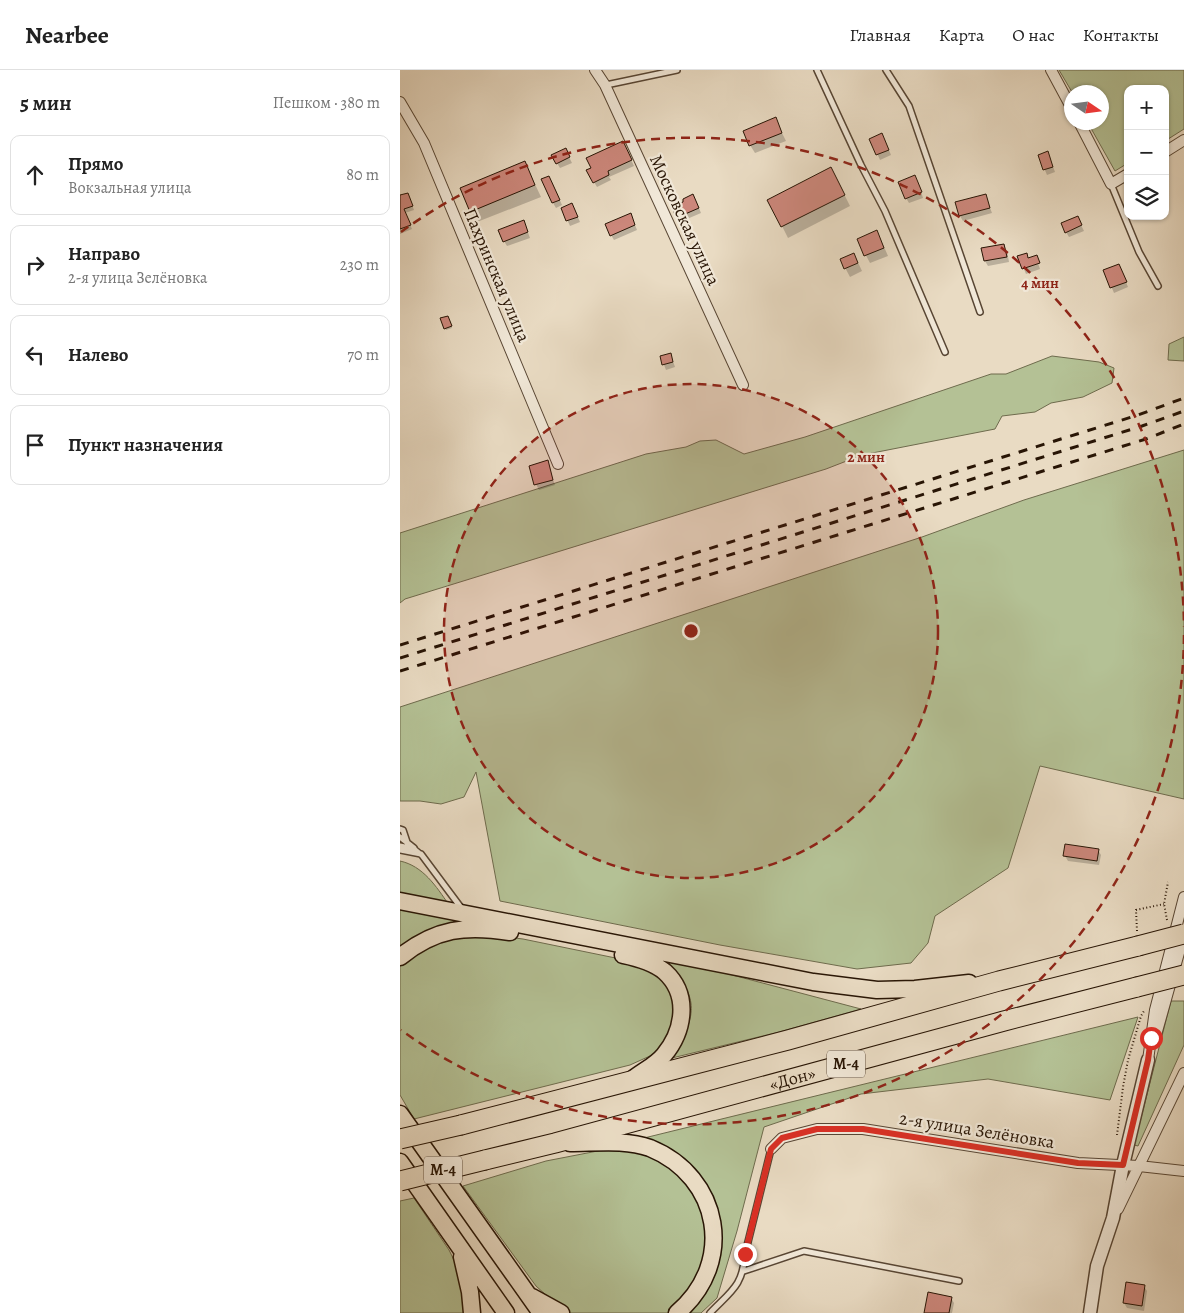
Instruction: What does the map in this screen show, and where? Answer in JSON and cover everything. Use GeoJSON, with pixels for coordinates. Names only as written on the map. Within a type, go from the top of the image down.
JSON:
{"type":"FeatureCollection","features":[{"type":"Feature","properties":{"kind":"highway","name":"М-4"},"geometry":{"type":"LineString","coordinates":[[400,1139],[629,1082],[999,981],[1184,935]]}},
{"type":"Feature","properties":{"kind":"highway","name":"«Дон»"},"geometry":{"type":"LineString","coordinates":[[400,1181],[555,1143],[994,1024],[1184,975]]}},
{"type":"Feature","properties":{"kind":"main road"},"geometry":{"type":"LineString","coordinates":[[400,901],[813,982],[850,987],[899,990],[999,981]]}},
{"type":"Feature","properties":{"kind":"main road"},"geometry":{"type":"LineString","coordinates":[[400,957],[434,935],[461,930],[482,929],[508,931],[582,946],[639,958],[653,964],[664,971],[673,981],[680,994],[683,1012],[680,1029],[663,1057],[629,1082]]}},
{"type":"Feature","properties":{"kind":"main road"},"geometry":{"type":"LineString","coordinates":[[400,1114],[541,1313]]}},
{"type":"Feature","properties":{"kind":"main road"},"geometry":{"type":"LineString","coordinates":[[555,1143],[620,1142],[636,1144],[648,1148],[678,1164],[692,1178],[705,1197],[712,1218],[714,1231],[712,1257],[708,1270],[695,1295],[677,1313]]}},
{"type":"Feature","properties":{"kind":"main road"},"geometry":{"type":"LineString","coordinates":[[400,1162],[506,1313]]}},
{"type":"Feature","properties":{"kind":"main road"},"geometry":{"type":"LineString","coordinates":[[461,1250],[470,1292],[472,1313]]}},
{"type":"Feature","properties":{"kind":"main road"},"geometry":{"type":"LineString","coordinates":[[528,1294],[561,1313]]}},
{"type":"Feature","properties":{"kind":"street","name":"Московская улица"},"geometry":{"type":"LineString","coordinates":[[595,70],[605,85],[743,385]]}},
{"type":"Feature","properties":{"kind":"street"},"geometry":{"type":"LineString","coordinates":[[1051,70],[1064,94]]}},
{"type":"Feature","properties":{"kind":"street","name":"Пахринская улица"},"geometry":{"type":"LineString","coordinates":[[400,102],[424,144],[558,464]]}},
{"type":"Feature","properties":{"kind":"street"},"geometry":{"type":"LineString","coordinates":[[1083,130],[1111,184],[1126,175]]}},
{"type":"Feature","properties":{"kind":"street"},"geometry":{"type":"LineString","coordinates":[[1169,149],[1184,140]]}},
{"type":"Feature","properties":{"kind":"street"},"geometry":{"type":"LineString","coordinates":[[1148,1060],[1155,1010],[1184,897]]}},
{"type":"Feature","properties":{"kind":"street"},"geometry":{"type":"LineString","coordinates":[[1090,1313],[1098,1266],[1113,1218],[1123,1165],[1148,1060],[1168,1000],[1184,935]]}},
{"type":"Feature","properties":{"kind":"street"},"geometry":{"type":"LineString","coordinates":[[1113,1218],[1184,1073]]}},
{"type":"Feature","properties":{"kind":"street","name":"2-я улица Зелёновка"},"geometry":{"type":"LineString","coordinates":[[771,1149],[782,1138],[817,1129],[863,1129],[1078,1163],[1139,1166],[1184,1171]]}},
{"type":"Feature","properties":{"kind":"lane"},"geometry":{"type":"LineString","coordinates":[[605,85],[677,70]]}},
{"type":"Feature","properties":{"kind":"lane"},"geometry":{"type":"LineString","coordinates":[[817,70],[861,165],[885,211],[945,352]]}},
{"type":"Feature","properties":{"kind":"lane"},"geometry":{"type":"LineString","coordinates":[[886,70],[909,106],[980,312]]}},
{"type":"Feature","properties":{"kind":"lane"},"geometry":{"type":"LineString","coordinates":[[1111,184],[1139,252],[1158,286]]}},
{"type":"Feature","properties":{"kind":"lane"},"geometry":{"type":"LineString","coordinates":[[400,829],[403,830],[408,843]]}},
{"type":"Feature","properties":{"kind":"lane"},"geometry":{"type":"LineString","coordinates":[[400,837],[421,854],[465,913]]}},
{"type":"Feature","properties":{"kind":"lane"},"geometry":{"type":"LineString","coordinates":[[400,846],[414,849]]}},
{"type":"Feature","properties":{"kind":"lane"},"geometry":{"type":"LineString","coordinates":[[400,850],[421,854]]}},
{"type":"Feature","properties":{"kind":"lane"},"geometry":{"type":"LineString","coordinates":[[710,1313],[738,1284],[744,1271],[745,1254],[771,1149]]}},
{"type":"Feature","properties":{"kind":"lane"},"geometry":{"type":"LineString","coordinates":[[744,1271],[804,1251],[959,1281]]}},
{"type":"Feature","properties":{"kind":"path"},"geometry":{"type":"LineString","coordinates":[[1167,921],[1164,904],[1168,882]]}},
{"type":"Feature","properties":{"kind":"path"},"geometry":{"type":"LineString","coordinates":[[1138,946],[1136,910],[1164,904]]}},
{"type":"Feature","properties":{"kind":"path"},"geometry":{"type":"LineString","coordinates":[[1117,1142],[1128,1060],[1141,1016],[1145,1009]]}},
{"type":"Feature","properties":{"kind":"green space"},"geometry":{"type":"Polygon","coordinates":[[[1059,70],[1184,70],[1184,129],[1169,138],[1169,85],[1124,85],[1124,165],[1115,171],[1092,130],[1109,130],[1109,85],[1068,85],[1059,70]]]}},
{"type":"Feature","properties":{"kind":"green space"},"geometry":{"type":"Polygon","coordinates":[[[1184,337],[1184,361],[1168,360],[1169,344],[1184,337]]]}},
{"type":"Feature","properties":{"kind":"green space"},"geometry":{"type":"Polygon","coordinates":[[[1052,356],[1099,362],[1114,368],[1112,383],[1083,397],[1051,403],[1035,412],[1002,416],[995,429],[862,455],[826,469],[405,599],[400,603],[400,533],[646,454],[686,447],[700,441],[716,440],[744,454],[805,437],[991,374],[1006,374],[1052,356]]]}},
{"type":"Feature","properties":{"kind":"green space"},"geometry":{"type":"Polygon","coordinates":[[[1184,450],[1184,799],[1040,766],[1008,868],[935,916],[928,943],[911,963],[857,969],[720,945],[500,901],[476,772],[464,797],[441,804],[400,801],[400,707],[922,537],[1024,500],[1184,450]]]}},
{"type":"Feature","properties":{"kind":"green space"},"geometry":{"type":"Polygon","coordinates":[[[400,861],[416,867],[422,872],[434,884],[449,905],[400,895],[400,861]]]}},
{"type":"Feature","properties":{"kind":"green space"},"geometry":{"type":"Polygon","coordinates":[[[400,908],[471,922],[400,949],[400,908]]]}},
{"type":"Feature","properties":{"kind":"green space"},"geometry":{"type":"Polygon","coordinates":[[[491,935],[523,939],[635,962],[668,981],[679,1014],[661,1051],[630,1065],[414,1119],[400,1095],[400,963],[442,938],[491,935]]]}},
{"type":"Feature","properties":{"kind":"green space"},"geometry":{"type":"Polygon","coordinates":[[[664,957],[861,1009],[779,1032],[672,1058],[687,1028],[691,1016],[691,1006],[684,984],[664,957]]]}},
{"type":"Feature","properties":{"kind":"green space"},"geometry":{"type":"Polygon","coordinates":[[[1171,1001],[1184,1001],[1184,1045],[1138,1146],[1134,1145],[1171,1001]]]}},
{"type":"Feature","properties":{"kind":"green space"},"geometry":{"type":"Polygon","coordinates":[[[1138,1017],[1110,1100],[988,1079],[861,1094],[764,1127],[737,1231],[717,1298],[701,1313],[686,1313],[695,1305],[716,1207],[640,1139],[1138,1017]]]}},
{"type":"Feature","properties":{"kind":"green space"},"geometry":{"type":"Polygon","coordinates":[[[613,1148],[655,1156],[691,1184],[709,1224],[705,1268],[670,1313],[570,1313],[557,1305],[536,1286],[463,1186],[546,1161],[613,1148]]]}},
{"type":"Feature","properties":{"kind":"green space"},"geometry":{"type":"Polygon","coordinates":[[[414,1198],[449,1250],[457,1266],[467,1313],[400,1313],[400,1201],[414,1198]]]}},
{"type":"Feature","properties":{"kind":"building"},"geometry":{"type":"Polygon","coordinates":[[[776,117],[782,133],[749,146],[743,131],[776,117]]]}},
{"type":"Feature","properties":{"kind":"building"},"geometry":{"type":"Polygon","coordinates":[[[882,133],[889,150],[876,155],[869,139],[882,133]]]}},
{"type":"Feature","properties":{"kind":"building"},"geometry":{"type":"Polygon","coordinates":[[[623,141],[632,160],[608,171],[609,175],[593,183],[586,170],[591,168],[586,158],[623,141]]]}},
{"type":"Feature","properties":{"kind":"building"},"geometry":{"type":"Polygon","coordinates":[[[566,148],[570,157],[556,164],[551,155],[566,148]]]}},
{"type":"Feature","properties":{"kind":"building"},"geometry":{"type":"Polygon","coordinates":[[[1048,151],[1053,167],[1043,170],[1038,155],[1048,151]]]}},
{"type":"Feature","properties":{"kind":"building"},"geometry":{"type":"Polygon","coordinates":[[[525,161],[535,185],[470,212],[460,188],[525,161]]]}},
{"type":"Feature","properties":{"kind":"building"},"geometry":{"type":"Polygon","coordinates":[[[831,167],[845,195],[781,227],[767,200],[831,167]]]}},
{"type":"Feature","properties":{"kind":"building"},"geometry":{"type":"Polygon","coordinates":[[[915,175],[922,192],[905,199],[898,182],[915,175]]]}},
{"type":"Feature","properties":{"kind":"building"},"geometry":{"type":"Polygon","coordinates":[[[549,176],[560,200],[552,203],[541,179],[549,176]]]}},
{"type":"Feature","properties":{"kind":"building"},"geometry":{"type":"Polygon","coordinates":[[[408,193],[413,206],[404,209],[411,225],[400,229],[400,195],[408,193]]]}},
{"type":"Feature","properties":{"kind":"building"},"geometry":{"type":"Polygon","coordinates":[[[693,194],[699,208],[676,218],[672,207],[683,202],[683,199],[693,194]]]}},
{"type":"Feature","properties":{"kind":"building"},"geometry":{"type":"Polygon","coordinates":[[[986,194],[990,208],[959,216],[955,202],[986,194]]]}},
{"type":"Feature","properties":{"kind":"building"},"geometry":{"type":"Polygon","coordinates":[[[572,203],[578,217],[566,221],[561,208],[572,203]]]}},
{"type":"Feature","properties":{"kind":"building"},"geometry":{"type":"Polygon","coordinates":[[[631,213],[635,225],[610,236],[605,224],[631,213]]]}},
{"type":"Feature","properties":{"kind":"building"},"geometry":{"type":"Polygon","coordinates":[[[1078,216],[1082,225],[1065,233],[1061,223],[1078,216]]]}},
{"type":"Feature","properties":{"kind":"building"},"geometry":{"type":"Polygon","coordinates":[[[524,220],[528,232],[503,242],[498,230],[524,220]]]}},
{"type":"Feature","properties":{"kind":"building"},"geometry":{"type":"Polygon","coordinates":[[[877,230],[884,248],[864,256],[857,239],[877,230]]]}},
{"type":"Feature","properties":{"kind":"building"},"geometry":{"type":"Polygon","coordinates":[[[1004,244],[1007,257],[984,261],[981,248],[1004,244]]]}},
{"type":"Feature","properties":{"kind":"building"},"geometry":{"type":"Polygon","coordinates":[[[854,253],[858,263],[844,269],[840,259],[854,253]]]}},
{"type":"Feature","properties":{"kind":"building"},"geometry":{"type":"Polygon","coordinates":[[[1027,253],[1028,258],[1037,255],[1040,263],[1022,269],[1017,256],[1027,253]]]}},
{"type":"Feature","properties":{"kind":"building"},"geometry":{"type":"Polygon","coordinates":[[[1119,264],[1127,282],[1110,288],[1103,270],[1119,264]]]}},
{"type":"Feature","properties":{"kind":"building"},"geometry":{"type":"Polygon","coordinates":[[[448,316],[452,326],[444,329],[440,318],[448,316]]]}},
{"type":"Feature","properties":{"kind":"building"},"geometry":{"type":"Polygon","coordinates":[[[671,353],[673,362],[662,365],[660,356],[671,353]]]}},
{"type":"Feature","properties":{"kind":"building"},"geometry":{"type":"Polygon","coordinates":[[[548,460],[553,480],[534,485],[529,466],[548,460]]]}},
{"type":"Feature","properties":{"kind":"building"},"geometry":{"type":"Polygon","coordinates":[[[1065,844],[1099,849],[1097,861],[1063,856],[1065,844]]]}},
{"type":"Feature","properties":{"kind":"building"},"geometry":{"type":"Polygon","coordinates":[[[1126,1282],[1145,1285],[1142,1306],[1123,1303],[1126,1282]]]}},
{"type":"Feature","properties":{"kind":"building"},"geometry":{"type":"Polygon","coordinates":[[[928,1292],[952,1297],[949,1313],[924,1313],[928,1292]]]}},
{"type":"Feature","properties":{"kind":"railway"},"geometry":{"type":"LineString","coordinates":[[400,645],[1138,415],[1184,398]]}},
{"type":"Feature","properties":{"kind":"railway"},"geometry":{"type":"LineString","coordinates":[[400,658],[1142,426],[1184,411]]}},
{"type":"Feature","properties":{"kind":"railway"},"geometry":{"type":"LineString","coordinates":[[400,671],[1146,439],[1184,424]]}},
{"type":"Feature","properties":{"kind":"route"},"geometry":{"type":"LineString","coordinates":[[745,1254],[771,1149],[782,1138],[817,1129],[863,1129],[1078,1163],[1123,1165],[1148,1060],[1151,1038]]}}]}
